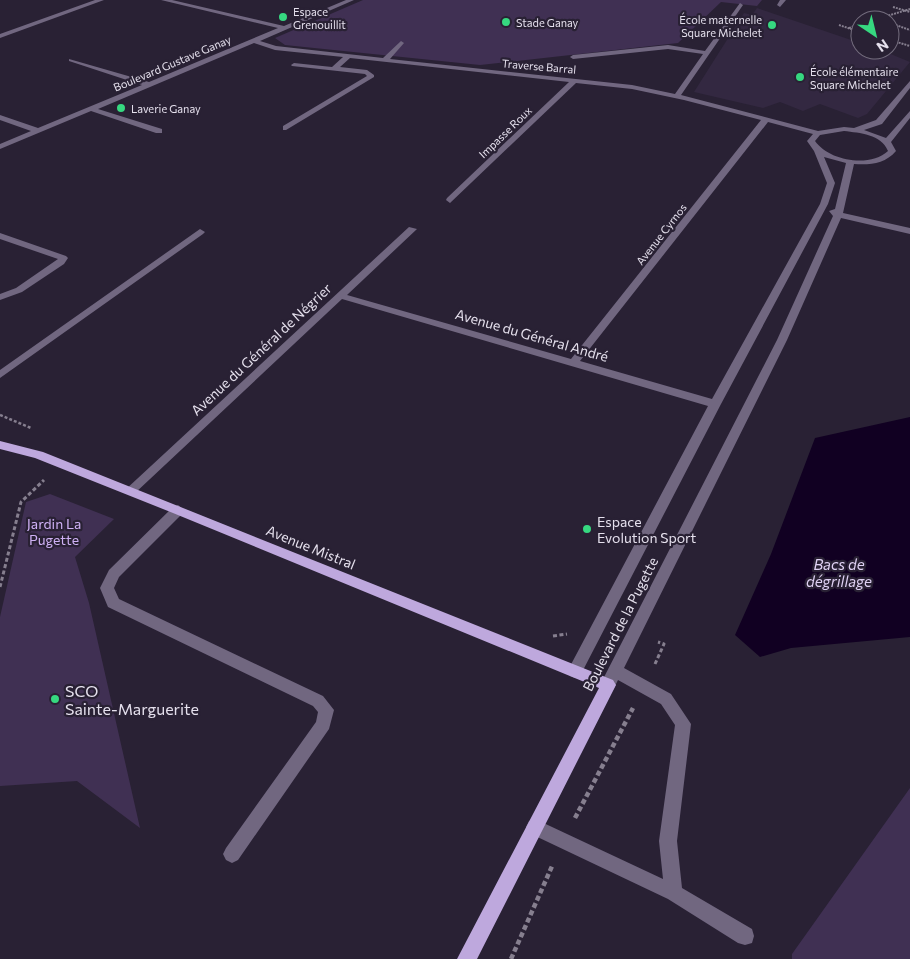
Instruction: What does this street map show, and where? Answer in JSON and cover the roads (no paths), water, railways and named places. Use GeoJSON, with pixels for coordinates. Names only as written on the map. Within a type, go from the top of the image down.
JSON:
{"type":"FeatureCollection","features":[{"type":"Feature","properties":{"kind":"main road","name":"Avenue Mistral"},"geometry":{"type":"LineString","coordinates":[[0,445],[39,456],[130,491],[575,672],[612,678]]}},
{"type":"Feature","properties":{"kind":"main road","name":"Boulevard de la Pugette"},"geometry":{"type":"LineString","coordinates":[[467,959],[612,678]]}},
{"type":"Feature","properties":{"kind":"street"},"geometry":{"type":"LineString","coordinates":[[0,36],[101,0]]}},
{"type":"Feature","properties":{"kind":"street"},"geometry":{"type":"LineString","coordinates":[[164,0],[286,28]]}},
{"type":"Feature","properties":{"kind":"street","name":"Boulevard Gustave Ganay"},"geometry":{"type":"LineString","coordinates":[[0,147],[351,0]]}},
{"type":"Feature","properties":{"kind":"street"},"geometry":{"type":"LineString","coordinates":[[677,96],[740,5]]}},
{"type":"Feature","properties":{"kind":"street","name":"Traverse Barral"},"geometry":{"type":"LineString","coordinates":[[255,41],[275,48],[632,87],[677,96],[818,133]]}},
{"type":"Feature","properties":{"kind":"street"},"geometry":{"type":"LineString","coordinates":[[385,60],[401,43]]}},
{"type":"Feature","properties":{"kind":"street"},"geometry":{"type":"LineString","coordinates":[[573,57],[668,47],[707,54]]}},
{"type":"Feature","properties":{"kind":"street"},"geometry":{"type":"LineString","coordinates":[[334,69],[348,56]]}},
{"type":"Feature","properties":{"kind":"street"},"geometry":{"type":"LineString","coordinates":[[72,60],[150,85]]}},
{"type":"Feature","properties":{"kind":"street"},"geometry":{"type":"LineString","coordinates":[[286,128],[372,76],[367,72],[294,65]]}},
{"type":"Feature","properties":{"kind":"street","name":"Impasse Roux"},"geometry":{"type":"LineString","coordinates":[[450,200],[575,80]]}},
{"type":"Feature","properties":{"kind":"street"},"geometry":{"type":"LineString","coordinates":[[855,130],[880,122],[910,83]]}},
{"type":"Feature","properties":{"kind":"street"},"geometry":{"type":"LineString","coordinates":[[91,109],[159,131]]}},
{"type":"Feature","properties":{"kind":"street"},"geometry":{"type":"LineString","coordinates":[[887,142],[910,112]]}},
{"type":"Feature","properties":{"kind":"street"},"geometry":{"type":"LineString","coordinates":[[0,117],[38,131]]}},
{"type":"Feature","properties":{"kind":"street","name":"Avenue Cyrnos"},"geometry":{"type":"LineString","coordinates":[[573,363],[766,119]]}},
{"type":"Feature","properties":{"kind":"street"},"geometry":{"type":"LineString","coordinates":[[834,129],[855,130],[873,135],[887,142],[892,152],[884,159],[850,162],[818,151],[811,141],[818,133],[834,129]]}},
{"type":"Feature","properties":{"kind":"street","name":"Boulevard de la Pugette"},"geometry":{"type":"LineString","coordinates":[[575,672],[715,404],[824,203],[831,183],[818,151]]}},
{"type":"Feature","properties":{"kind":"street","name":"Boulevard de la Pugette"},"geometry":{"type":"LineString","coordinates":[[612,678],[782,340],[838,215],[850,162]]}},
{"type":"Feature","properties":{"kind":"street"},"geometry":{"type":"LineString","coordinates":[[824,203],[838,215],[910,231]]}},
{"type":"Feature","properties":{"kind":"street","name":"Avenue du Général de Négrier"},"geometry":{"type":"LineString","coordinates":[[130,491],[412,230]]}},
{"type":"Feature","properties":{"kind":"street"},"geometry":{"type":"LineString","coordinates":[[0,375],[200,232]]}},
{"type":"Feature","properties":{"kind":"street"},"geometry":{"type":"LineString","coordinates":[[0,236],[63,258],[61,262],[19,290],[0,297]]}},
{"type":"Feature","properties":{"kind":"street","name":"Avenue du Général André"},"geometry":{"type":"LineString","coordinates":[[342,296],[715,404]]}},
{"type":"Feature","properties":{"kind":"street"},"geometry":{"type":"LineString","coordinates":[[178,510],[114,574],[107,588],[113,603],[318,701],[326,710],[323,724],[232,854]]}},
{"type":"Feature","properties":{"kind":"street"},"geometry":{"type":"LineString","coordinates":[[612,678],[666,699],[683,724],[668,841],[674,893]]}},
{"type":"Feature","properties":{"kind":"street"},"geometry":{"type":"LineString","coordinates":[[535,827],[674,893],[745,936]]}},
{"type":"Feature","properties":{"kind":"water","name":"Bacs de dégrillage"},"geometry":{"type":"Polygon","coordinates":[[[910,417],[910,637],[791,648],[760,657],[735,635],[771,554],[815,438],[910,417]]]}},
{"type":"Feature","properties":{"kind":"place","name":"Espace Grenouillit"},"geometry":{"type":"Point","coordinates":[283,17]}},
{"type":"Feature","properties":{"kind":"place","name":"Stade Ganay"},"geometry":{"type":"Point","coordinates":[506,22]}},
{"type":"Feature","properties":{"kind":"place","name":"École maternelle Square Michelet"},"geometry":{"type":"Point","coordinates":[772,25]}},
{"type":"Feature","properties":{"kind":"place","name":"École élémentaire Square Michelet"},"geometry":{"type":"Point","coordinates":[800,77]}},
{"type":"Feature","properties":{"kind":"place","name":"Laverie Ganay"},"geometry":{"type":"Point","coordinates":[121,108]}},
{"type":"Feature","properties":{"kind":"place","name":"Espace Evolution Sport"},"geometry":{"type":"Point","coordinates":[587,529]}},
{"type":"Feature","properties":{"kind":"place","name":"SCO Sainte-Marguerite"},"geometry":{"type":"Point","coordinates":[55,699]}},
{"type":"Feature","properties":{"kind":"park label","name":"Jardin La Pugette"},"geometry":{"type":"Point","coordinates":[54,532]}}]}
